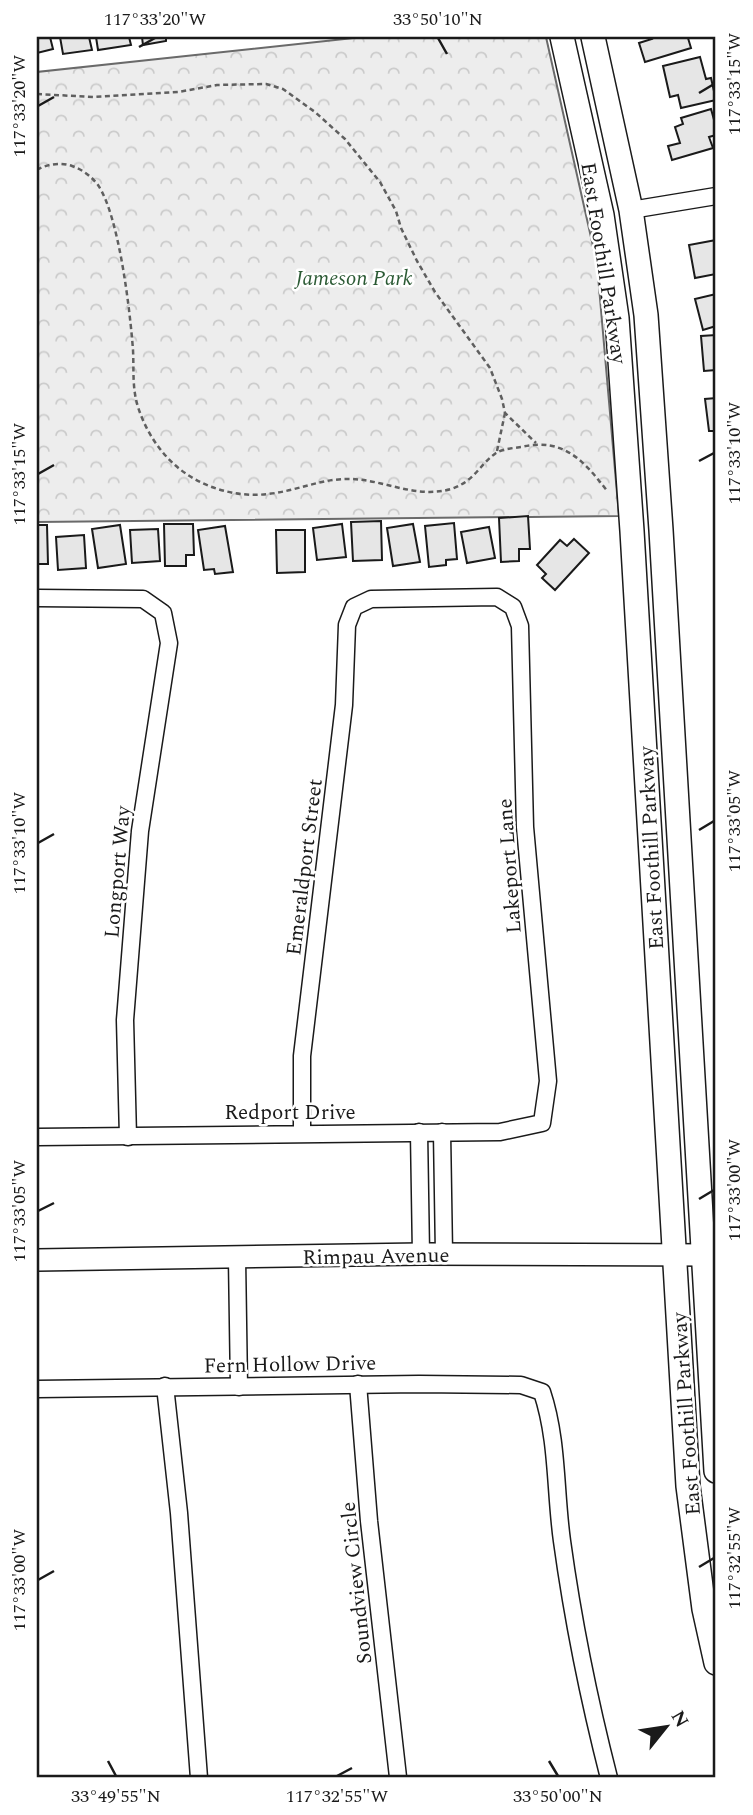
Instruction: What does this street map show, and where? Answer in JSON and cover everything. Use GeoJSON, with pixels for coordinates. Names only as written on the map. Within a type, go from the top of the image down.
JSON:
{"type":"FeatureCollection","features":[{"type":"Feature","properties":{"kind":"main road","name":"East Foothill Parkway"},"geometry":{"type":"LineString","coordinates":[[562,37],[602,215],[617,318],[688,1486],[704,1609],[716,1663]]}},
{"type":"Feature","properties":{"kind":"main road","name":"East Foothill Parkway"},"geometry":{"type":"LineString","coordinates":[[593,37],[631,210],[646,315],[710,1255],[716,1471]]}},
{"type":"Feature","properties":{"kind":"main road","name":"Rimpau Avenue"},"geometry":{"type":"LineString","coordinates":[[37,1260],[421,1254],[710,1255]]}},
{"type":"Feature","properties":{"kind":"street"},"geometry":{"type":"LineString","coordinates":[[631,210],[716,196]]}},
{"type":"Feature","properties":{"kind":"street","name":"Lakeport Lane"},"geometry":{"type":"LineString","coordinates":[[354,607],[371,598],[497,597],[513,607],[520,626],[525,827],[548,1081],[542,1123]]}},
{"type":"Feature","properties":{"kind":"street","name":"Longport Way"},"geometry":{"type":"LineString","coordinates":[[37,598],[143,599],[163,613],[169,643],[140,831],[125,1020],[128,1137]]}},
{"type":"Feature","properties":{"kind":"street","name":"Emeraldport Street"},"geometry":{"type":"LineString","coordinates":[[302,1134],[302,1056],[344,705],[347,625],[354,607]]}},
{"type":"Feature","properties":{"kind":"street","name":"Redport Drive"},"geometry":{"type":"LineString","coordinates":[[37,1137],[128,1137],[206,1133],[500,1132],[542,1123]]}},
{"type":"Feature","properties":{"kind":"street"},"geometry":{"type":"LineString","coordinates":[[419,1132],[421,1254]]}},
{"type":"Feature","properties":{"kind":"street"},"geometry":{"type":"LineString","coordinates":[[442,1132],[444,1254]]}},
{"type":"Feature","properties":{"kind":"street"},"geometry":{"type":"LineString","coordinates":[[237,1258],[239,1387]]}},
{"type":"Feature","properties":{"kind":"street","name":"Fern Hollow Drive"},"geometry":{"type":"LineString","coordinates":[[37,1389],[358,1384],[522,1385],[542,1392],[551,1418],[562,1538],[583,1667],[609,1778]]}},
{"type":"Feature","properties":{"kind":"street","name":"Soundview Circle"},"geometry":{"type":"LineString","coordinates":[[358,1384],[369,1521],[398,1777]]}},
{"type":"Feature","properties":{"kind":"street"},"geometry":{"type":"LineString","coordinates":[[165,1386],[179,1513],[199,1778]]}},
{"type":"Feature","properties":{"kind":"path"},"geometry":{"type":"LineString","coordinates":[[37,94],[93,97],[178,92],[248,83],[266,84],[283,89],[324,119],[369,167],[389,196],[401,228],[435,292],[490,368],[505,413],[497,452],[477,474],[464,483],[435,491],[409,491],[360,479],[328,479],[269,494],[246,494],[213,488],[185,473],[164,454],[146,429],[138,407],[133,384],[133,353],[125,286],[110,215],[100,187],[84,171],[67,164],[49,165],[37,170]]}},
{"type":"Feature","properties":{"kind":"path"},"geometry":{"type":"LineString","coordinates":[[505,413],[536,443]]}},
{"type":"Feature","properties":{"kind":"path"},"geometry":{"type":"LineString","coordinates":[[497,452],[536,443],[552,445],[581,458],[608,492]]}},
{"type":"Feature","properties":{"kind":"green space","name":"Jameson Park"},"geometry":{"type":"Polygon","coordinates":[[[363,37],[546,37],[597,264],[619,516],[37,522],[37,72],[363,37]]]}},
{"type":"Feature","properties":{"kind":"building"},"geometry":{"type":"Polygon","coordinates":[[[37,37],[50,37],[53,49],[37,53],[37,37]]]}},
{"type":"Feature","properties":{"kind":"building"},"geometry":{"type":"Polygon","coordinates":[[[60,37],[89,37],[92,50],[63,54],[60,37]]]}},
{"type":"Feature","properties":{"kind":"building"},"geometry":{"type":"Polygon","coordinates":[[[96,37],[129,37],[131,45],[98,50],[96,37]]]}},
{"type":"Feature","properties":{"kind":"building"},"geometry":{"type":"Polygon","coordinates":[[[142,37],[166,37],[166,41],[143,45],[142,37]]]}},
{"type":"Feature","properties":{"kind":"building"},"geometry":{"type":"Polygon","coordinates":[[[651,37],[690,37],[691,48],[645,62],[639,43],[652,39],[651,37]]]}},
{"type":"Feature","properties":{"kind":"building"},"geometry":{"type":"Polygon","coordinates":[[[700,57],[706,79],[711,78],[716,100],[681,108],[678,95],[670,97],[663,66],[700,57]]]}},
{"type":"Feature","properties":{"kind":"building"},"geometry":{"type":"Polygon","coordinates":[[[711,109],[716,127],[716,135],[709,137],[713,148],[672,160],[668,146],[680,143],[675,127],[683,124],[681,118],[711,109]]]}},
{"type":"Feature","properties":{"kind":"building"},"geometry":{"type":"Polygon","coordinates":[[[716,240],[716,274],[695,278],[689,245],[716,240]]]}},
{"type":"Feature","properties":{"kind":"building"},"geometry":{"type":"Polygon","coordinates":[[[716,294],[716,326],[703,330],[695,299],[716,294]]]}},
{"type":"Feature","properties":{"kind":"building"},"geometry":{"type":"Polygon","coordinates":[[[716,335],[716,370],[704,371],[701,336],[716,335]]]}},
{"type":"Feature","properties":{"kind":"building"},"geometry":{"type":"Polygon","coordinates":[[[716,398],[716,431],[709,431],[705,399],[716,398]]]}},
{"type":"Feature","properties":{"kind":"building"},"geometry":{"type":"Polygon","coordinates":[[[528,516],[530,549],[519,549],[519,561],[501,562],[499,518],[528,516]]]}},
{"type":"Feature","properties":{"kind":"building"},"geometry":{"type":"Polygon","coordinates":[[[381,521],[382,560],[353,561],[351,522],[381,521]]]}},
{"type":"Feature","properties":{"kind":"building"},"geometry":{"type":"Polygon","coordinates":[[[454,523],[457,559],[446,560],[446,565],[429,567],[425,526],[454,523]]]}},
{"type":"Feature","properties":{"kind":"building"},"geometry":{"type":"Polygon","coordinates":[[[164,524],[193,524],[194,555],[186,555],[186,566],[165,566],[164,524]]]}},
{"type":"Feature","properties":{"kind":"building"},"geometry":{"type":"Polygon","coordinates":[[[342,524],[346,557],[317,560],[313,528],[342,524]]]}},
{"type":"Feature","properties":{"kind":"building"},"geometry":{"type":"Polygon","coordinates":[[[413,524],[420,562],[393,566],[387,528],[413,524]]]}},
{"type":"Feature","properties":{"kind":"building"},"geometry":{"type":"Polygon","coordinates":[[[37,525],[47,525],[48,564],[37,564],[37,525]]]}},
{"type":"Feature","properties":{"kind":"building"},"geometry":{"type":"Polygon","coordinates":[[[120,525],[126,564],[98,568],[92,529],[120,525]]]}},
{"type":"Feature","properties":{"kind":"building"},"geometry":{"type":"Polygon","coordinates":[[[225,526],[233,572],[215,574],[214,569],[204,570],[198,530],[225,526]]]}},
{"type":"Feature","properties":{"kind":"building"},"geometry":{"type":"Polygon","coordinates":[[[489,527],[495,558],[467,563],[461,532],[489,527]]]}},
{"type":"Feature","properties":{"kind":"building"},"geometry":{"type":"Polygon","coordinates":[[[158,529],[160,561],[132,563],[130,530],[158,529]]]}},
{"type":"Feature","properties":{"kind":"building"},"geometry":{"type":"Polygon","coordinates":[[[276,530],[305,530],[305,572],[277,573],[276,530]]]}},
{"type":"Feature","properties":{"kind":"building"},"geometry":{"type":"Polygon","coordinates":[[[84,535],[86,568],[58,570],[56,537],[84,535]]]}},
{"type":"Feature","properties":{"kind":"building"},"geometry":{"type":"Polygon","coordinates":[[[574,539],[589,553],[555,590],[542,578],[546,574],[537,565],[560,540],[567,546],[574,539]]]}}]}
